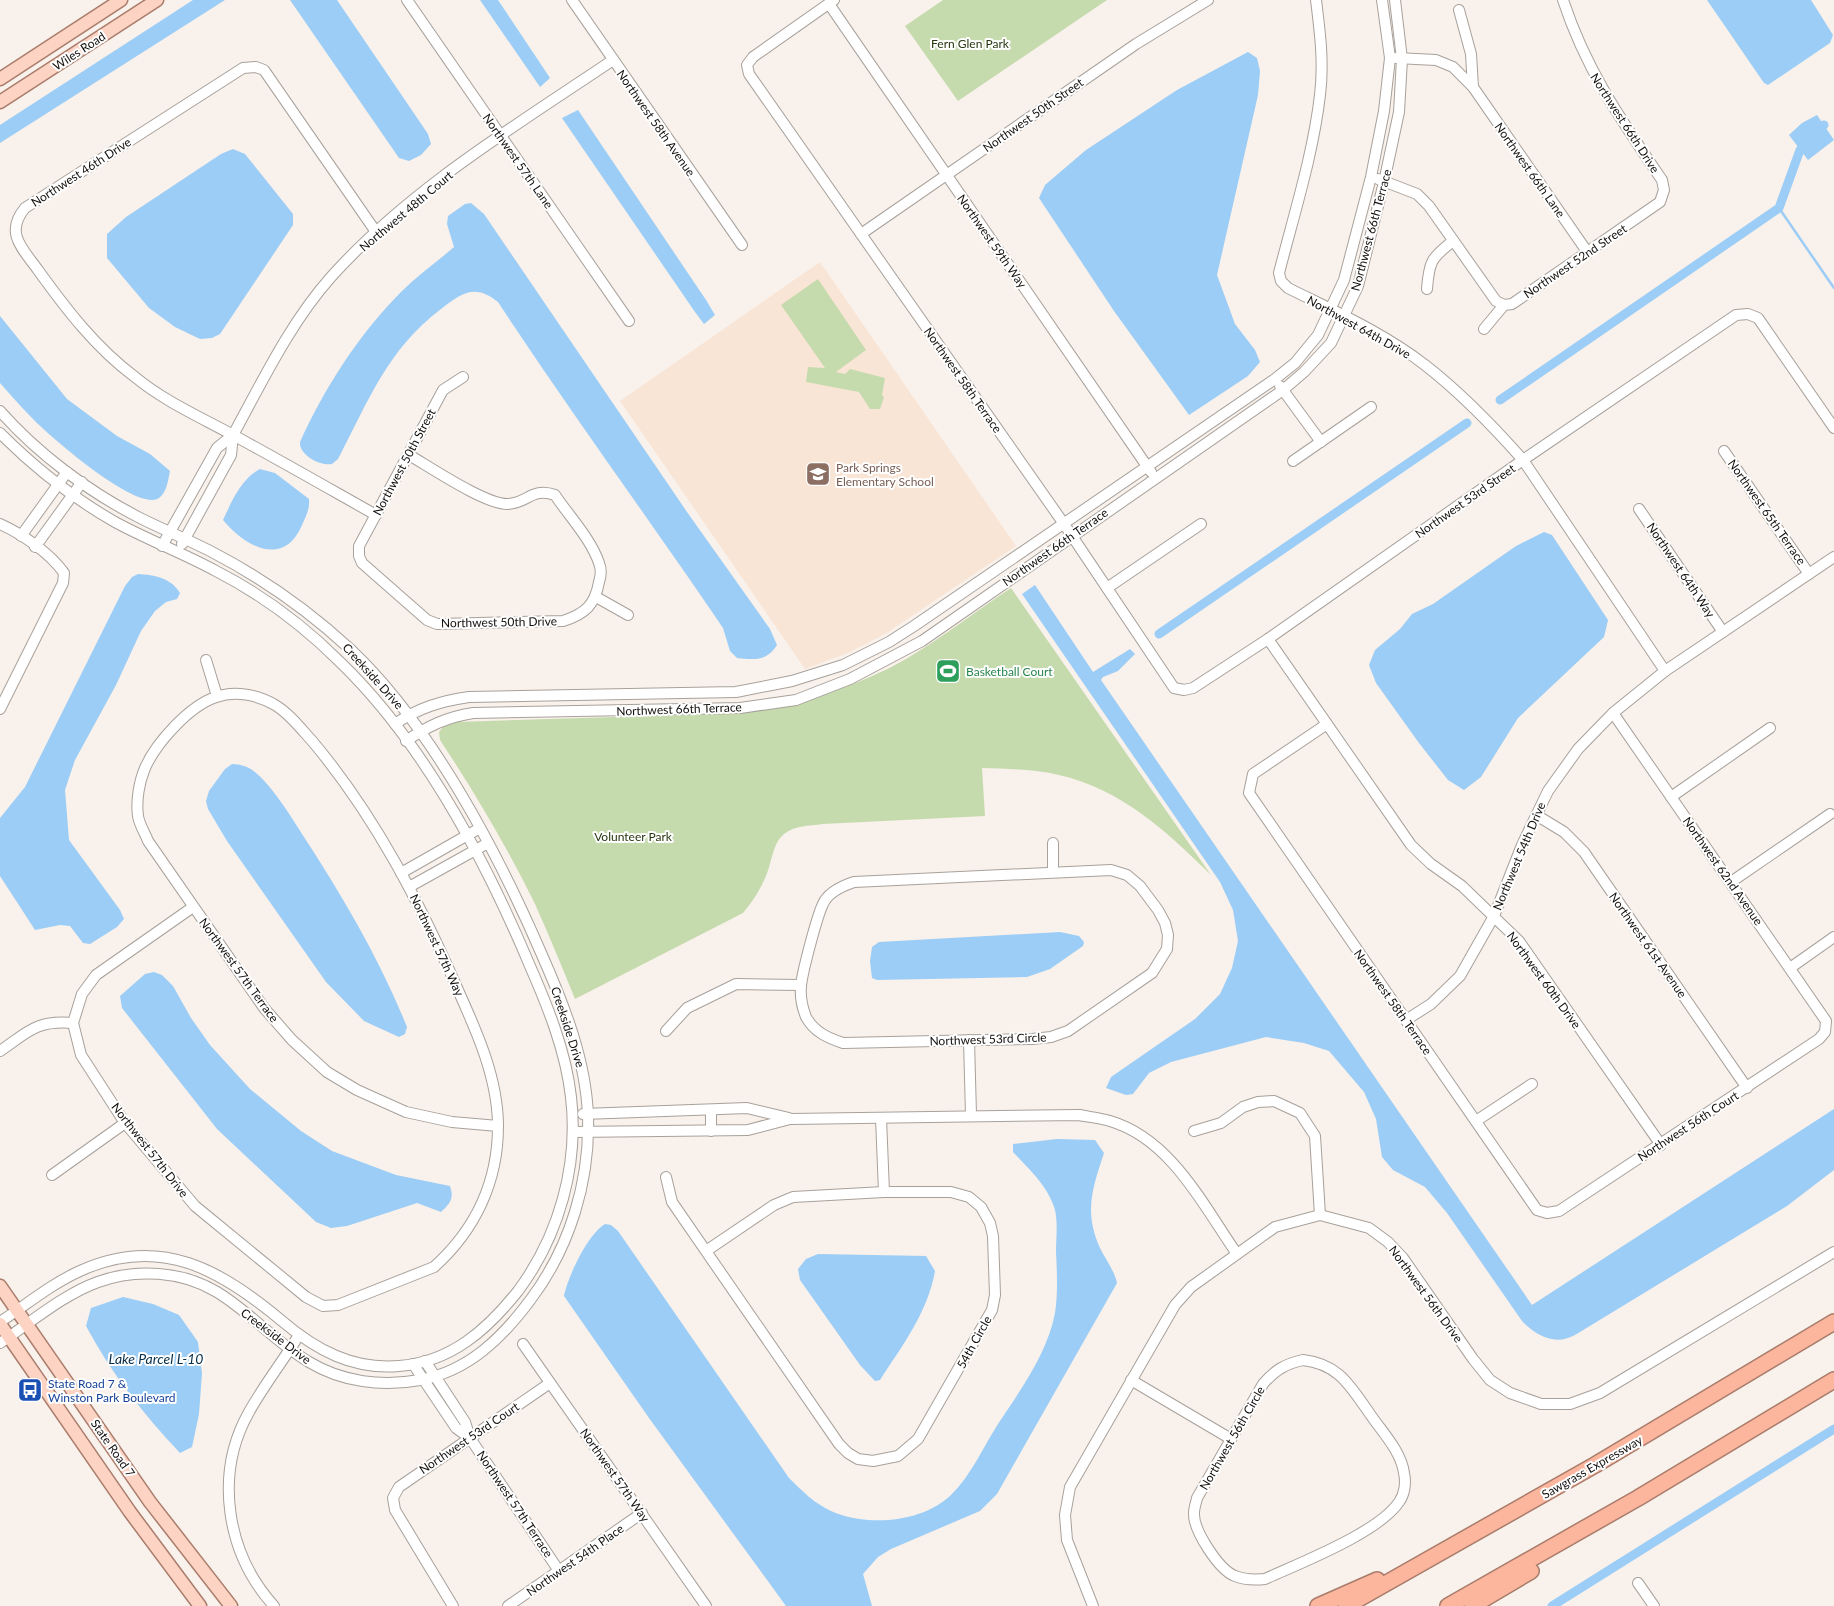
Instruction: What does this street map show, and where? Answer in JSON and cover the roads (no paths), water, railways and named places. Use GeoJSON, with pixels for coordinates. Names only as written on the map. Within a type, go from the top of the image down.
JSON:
{"type":"FeatureCollection","features":[{"type":"Feature","properties":{"kind":"highway","name":"Sawgrass Expressway"},"geometry":{"type":"LineString","coordinates":[[1346,1606],[1628,1446],[1834,1322]]}},
{"type":"Feature","properties":{"kind":"highway"},"geometry":{"type":"LineString","coordinates":[[1448,1606],[1638,1498],[1834,1380]]}},
{"type":"Feature","properties":{"kind":"highway"},"geometry":{"type":"LineString","coordinates":[[1472,1606],[1559,1555],[1638,1498]]}},
{"type":"Feature","properties":{"kind":"highway"},"geometry":{"type":"LineString","coordinates":[[1318,1606],[1357,1588],[1425,1562]]}},
{"type":"Feature","properties":{"kind":"main road","name":"Wiles Road"},"geometry":{"type":"LineString","coordinates":[[0,79],[121,0]]}},
{"type":"Feature","properties":{"kind":"main road","name":"Wiles Road"},"geometry":{"type":"LineString","coordinates":[[0,102],[157,0]]}},
{"type":"Feature","properties":{"kind":"main road","name":"State Road 7"},"geometry":{"type":"LineString","coordinates":[[0,1286],[150,1502],[231,1606]]}},
{"type":"Feature","properties":{"kind":"main road","name":"State Road 7"},"geometry":{"type":"LineString","coordinates":[[0,1323],[4,1340],[200,1606]]}},
{"type":"Feature","properties":{"kind":"street","name":"Northwest 57th Lane"},"geometry":{"type":"LineString","coordinates":[[407,0],[629,321]]}},
{"type":"Feature","properties":{"kind":"street","name":"Northwest 58th Avenue"},"geometry":{"type":"LineString","coordinates":[[572,0],[742,245]]}},
{"type":"Feature","properties":{"kind":"street","name":"Northwest 64th Drive"},"geometry":{"type":"LineString","coordinates":[[1316,0],[1322,43],[1320,94],[1311,142],[1279,273],[1281,281],[1288,288],[1380,336],[1423,364],[1462,395],[1523,460],[1666,671]]}},
{"type":"Feature","properties":{"kind":"street","name":"Northwest 66th Terrace"},"geometry":{"type":"LineString","coordinates":[[395,724],[408,715],[446,700],[469,697],[736,692],[792,682],[843,665],[889,642],[1275,379],[1295,363],[1318,335],[1344,280],[1371,177],[1384,111],[1390,58],[1382,0]]}},
{"type":"Feature","properties":{"kind":"street","name":"Northwest 66th Terrace"},"geometry":{"type":"LineString","coordinates":[[406,741],[419,732],[452,716],[473,713],[740,708],[796,700],[850,679],[899,655],[967,610],[1283,390],[1304,372],[1331,343],[1345,318],[1358,286],[1399,112],[1402,59],[1394,0]]}},
{"type":"Feature","properties":{"kind":"street","name":"Northwest 66th Drive"},"geometry":{"type":"LineString","coordinates":[[1563,0],[1575,38],[1598,84],[1662,180],[1664,190]]}},
{"type":"Feature","properties":{"kind":"street","name":"Northwest 50th Street"},"geometry":{"type":"LineString","coordinates":[[861,234],[1136,44],[1205,1]]}},
{"type":"Feature","properties":{"kind":"street","name":"Northwest 59th Way"},"geometry":{"type":"LineString","coordinates":[[831,2],[946,174],[1155,478]]}},
{"type":"Feature","properties":{"kind":"street","name":"Northwest 58th Terrace"},"geometry":{"type":"LineString","coordinates":[[831,2],[753,58],[747,65],[749,74],[1064,524],[1174,688],[1184,690]]}},
{"type":"Feature","properties":{"kind":"street"},"geometry":{"type":"LineString","coordinates":[[1459,10],[1471,54],[1473,87]]}},
{"type":"Feature","properties":{"kind":"street","name":"Northwest 66th Lane"},"geometry":{"type":"LineString","coordinates":[[1390,58],[1436,60],[1453,67],[1473,87],[1588,253]]}},
{"type":"Feature","properties":{"kind":"street","name":"Northwest 48th Court"},"geometry":{"type":"LineString","coordinates":[[162,546],[217,448],[233,435],[297,323],[330,278],[376,232],[424,192],[500,136],[613,60]]}},
{"type":"Feature","properties":{"kind":"street","name":"Northwest 46th Drive"},"geometry":{"type":"LineString","coordinates":[[376,232],[264,70],[256,67],[243,68],[25,208],[16,218],[14,230],[19,243],[56,296],[88,334],[135,378],[182,408],[376,515]]}},
{"type":"Feature","properties":{"kind":"street"},"geometry":{"type":"LineString","coordinates":[[1371,177],[1417,194],[1429,206],[1496,301],[1504,305]]}},
{"type":"Feature","properties":{"kind":"street","name":"Northwest 52nd Street"},"geometry":{"type":"LineString","coordinates":[[1484,329],[1504,305],[1512,304],[1660,202],[1664,190]]}},
{"type":"Feature","properties":{"kind":"street"},"geometry":{"type":"LineString","coordinates":[[1427,289],[1429,266],[1435,255],[1453,242]]}},
{"type":"Feature","properties":{"kind":"street","name":"Northwest 53rd Street"},"geometry":{"type":"LineString","coordinates":[[1184,690],[1193,688],[1268,639],[1523,460],[1736,315],[1748,314],[1758,318],[1834,428]]}},
{"type":"Feature","properties":{"kind":"street","name":"Northwest 50th Street"},"geometry":{"type":"LineString","coordinates":[[359,556],[359,546],[443,390],[463,377]]}},
{"type":"Feature","properties":{"kind":"street"},"geometry":{"type":"LineString","coordinates":[[1275,379],[1321,442]]}},
{"type":"Feature","properties":{"kind":"street"},"geometry":{"type":"LineString","coordinates":[[1293,461],[1371,407]]}},
{"type":"Feature","properties":{"kind":"street","name":"Creekside Drive"},"geometry":{"type":"LineString","coordinates":[[0,411],[26,437],[68,472],[111,502],[257,578],[306,611],[353,652],[408,715],[480,828],[529,924],[564,1009],[579,1059],[588,1114],[585,1166],[577,1205],[563,1245],[543,1283],[500,1338],[470,1361],[435,1377],[394,1383],[362,1381],[324,1370],[290,1350],[216,1291],[186,1279],[155,1273],[127,1275],[100,1280],[82,1288],[4,1340]]}},
{"type":"Feature","properties":{"kind":"street","name":"Creekside Drive"},"geometry":{"type":"LineString","coordinates":[[0,433],[58,484],[112,520],[222,574],[288,617],[341,662],[395,724],[436,784],[475,850],[517,936],[549,1013],[566,1070],[573,1132],[566,1189],[556,1221],[538,1261],[506,1306],[471,1340],[454,1350],[425,1361],[413,1364],[380,1366],[346,1360],[316,1347],[237,1285],[215,1272],[184,1261],[162,1257],[141,1256],[100,1263],[72,1275],[0,1323]]}},
{"type":"Feature","properties":{"kind":"street","name":"Northwest 48th Court"},"geometry":{"type":"LineString","coordinates":[[177,552],[231,455],[233,435]]}},
{"type":"Feature","properties":{"kind":"street","name":"Northwest 65th Terrace"},"geometry":{"type":"LineString","coordinates":[[1724,451],[1810,574]]}},
{"type":"Feature","properties":{"kind":"street"},"geometry":{"type":"LineString","coordinates":[[409,455],[491,501],[508,504],[520,501],[534,493],[546,492],[555,495],[595,553],[600,565],[596,597],[628,615]]}},
{"type":"Feature","properties":{"kind":"street"},"geometry":{"type":"LineString","coordinates":[[21,536],[68,472]]}},
{"type":"Feature","properties":{"kind":"street"},"geometry":{"type":"LineString","coordinates":[[35,547],[82,482]]}},
{"type":"Feature","properties":{"kind":"street","name":"Northwest 64th Way"},"geometry":{"type":"LineString","coordinates":[[1638,509],[1723,632]]}},
{"type":"Feature","properties":{"kind":"street"},"geometry":{"type":"LineString","coordinates":[[0,524],[21,536],[58,565],[64,573],[63,584],[0,708]]}},
{"type":"Feature","properties":{"kind":"street"},"geometry":{"type":"LineString","coordinates":[[1107,588],[1201,524]]}},
{"type":"Feature","properties":{"kind":"street","name":"Northwest 50th Drive"},"geometry":{"type":"LineString","coordinates":[[359,556],[362,563],[427,620],[437,624],[563,621],[575,617],[588,608],[596,597]]}},
{"type":"Feature","properties":{"kind":"street","name":"Northwest 54th Drive"},"geometry":{"type":"LineString","coordinates":[[1406,1020],[1431,1004],[1460,976],[1494,916],[1548,791],[1578,749],[1613,713],[1666,671],[1834,557]]}},
{"type":"Feature","properties":{"kind":"street"},"geometry":{"type":"LineString","coordinates":[[957,596],[967,610]]}},
{"type":"Feature","properties":{"kind":"street","name":"Northwest 60th Drive"},"geometry":{"type":"LineString","coordinates":[[1268,639],[1411,845],[1431,864],[1462,886],[1519,940],[1661,1145]]}},
{"type":"Feature","properties":{"kind":"street"},"geometry":{"type":"LineString","coordinates":[[206,660],[217,696]]}},
{"type":"Feature","properties":{"kind":"street","name":"Northwest 57th Way"},"geometry":{"type":"LineString","coordinates":[[193,907],[148,840],[138,818],[138,792],[144,769],[154,752],[186,716],[217,696],[236,694],[257,696],[278,706],[303,731],[335,769],[401,873],[440,949],[468,1012],[487,1065],[495,1098],[498,1126],[494,1168],[476,1218],[462,1239],[434,1267]]}},
{"type":"Feature","properties":{"kind":"street","name":"Northwest 62nd Avenue"},"geometry":{"type":"LineString","coordinates":[[1613,713],[1826,1021],[1826,1032]]}},
{"type":"Feature","properties":{"kind":"street","name":"Northwest 58th Terrace"},"geometry":{"type":"LineString","coordinates":[[1327,724],[1253,774],[1249,783],[1249,793],[1537,1210],[1547,1213]]}},
{"type":"Feature","properties":{"kind":"street"},"geometry":{"type":"LineString","coordinates":[[1671,798],[1770,728]]}},
{"type":"Feature","properties":{"kind":"street"},"geometry":{"type":"LineString","coordinates":[[1731,882],[1830,814]]}},
{"type":"Feature","properties":{"kind":"street","name":"Northwest 61st Avenue"},"geometry":{"type":"LineString","coordinates":[[1536,815],[1564,832],[1584,852],[1747,1088]]}},
{"type":"Feature","properties":{"kind":"street"},"geometry":{"type":"LineString","coordinates":[[401,873],[480,828]]}},
{"type":"Feature","properties":{"kind":"street"},"geometry":{"type":"LineString","coordinates":[[409,886],[488,843]]}},
{"type":"Feature","properties":{"kind":"street"},"geometry":{"type":"LineString","coordinates":[[1053,843],[1053,871]]}},
{"type":"Feature","properties":{"kind":"street","name":"Northwest 53rd Circle"},"geometry":{"type":"LineString","coordinates":[[1112,870],[1127,875],[1140,886],[1165,923],[1168,935],[1167,950],[1152,972],[1068,1031],[1051,1037],[1032,1039],[843,1043],[827,1037],[814,1028],[806,1016],[801,1001],[801,985],[823,903],[842,886],[854,882],[1053,871],[1112,870]]}},
{"type":"Feature","properties":{"kind":"street"},"geometry":{"type":"LineString","coordinates":[[0,1051],[34,1028],[51,1022],[73,1023],[82,994],[96,975],[193,907]]}},
{"type":"Feature","properties":{"kind":"street","name":"Northwest 57th Terrace"},"geometry":{"type":"LineString","coordinates":[[193,907],[264,1008],[292,1040],[327,1072],[357,1090],[406,1112],[452,1122],[498,1126]]}},
{"type":"Feature","properties":{"kind":"street"},"geometry":{"type":"LineString","coordinates":[[1790,968],[1834,937]]}},
{"type":"Feature","properties":{"kind":"street"},"geometry":{"type":"LineString","coordinates":[[666,1031],[687,1008],[736,984],[801,985]]}},
{"type":"Feature","properties":{"kind":"street","name":"Northwest 57th Drive"},"geometry":{"type":"LineString","coordinates":[[73,1023],[81,1055],[125,1123],[194,1206],[306,1297],[323,1306],[338,1305],[434,1267]]}},
{"type":"Feature","properties":{"kind":"street","name":"Northwest 56th Court"},"geometry":{"type":"LineString","coordinates":[[1547,1213],[1559,1211],[1661,1145],[1819,1039],[1826,1032]]}},
{"type":"Feature","properties":{"kind":"street"},"geometry":{"type":"LineString","coordinates":[[969,1040],[971,1115]]}},
{"type":"Feature","properties":{"kind":"street"},"geometry":{"type":"LineString","coordinates":[[1476,1122],[1532,1084]]}},
{"type":"Feature","properties":{"kind":"street"},"geometry":{"type":"LineString","coordinates":[[1194,1131],[1221,1123],[1243,1107],[1258,1102],[1274,1101],[1300,1113],[1316,1136],[1320,1215]]}},
{"type":"Feature","properties":{"kind":"street"},"geometry":{"type":"LineString","coordinates":[[572,1114],[748,1108],[790,1119]]}},
{"type":"Feature","properties":{"kind":"street"},"geometry":{"type":"LineString","coordinates":[[711,1110],[711,1131]]}},
{"type":"Feature","properties":{"kind":"street"},"geometry":{"type":"LineString","coordinates":[[573,1132],[748,1130],[790,1119],[1079,1115],[1110,1121],[1142,1136],[1166,1156],[1184,1175],[1237,1254]]}},
{"type":"Feature","properties":{"kind":"street"},"geometry":{"type":"LineString","coordinates":[[881,1118],[884,1192]]}},
{"type":"Feature","properties":{"kind":"street"},"geometry":{"type":"LineString","coordinates":[[52,1175],[125,1123]]}},
{"type":"Feature","properties":{"kind":"street","name":"54th Circle"},"geometry":{"type":"LineString","coordinates":[[666,1177],[672,1202],[706,1251],[844,1448],[858,1459],[873,1461],[898,1456],[918,1439],[989,1316],[995,1295],[993,1236],[990,1223],[981,1207],[969,1197],[951,1192],[884,1192],[793,1198],[774,1205],[706,1251]]}},
{"type":"Feature","properties":{"kind":"street","name":"Northwest 56th Drive"},"geometry":{"type":"LineString","coordinates":[[1093,1606],[1067,1540],[1065,1515],[1070,1487],[1175,1305],[1191,1287],[1275,1227],[1320,1215],[1369,1228],[1388,1242],[1403,1258],[1473,1360],[1490,1380],[1510,1393],[1540,1404],[1570,1404],[1600,1394],[1834,1252]]}},
{"type":"Feature","properties":{"kind":"street"},"geometry":{"type":"LineString","coordinates":[[274,1606],[249,1572],[235,1539],[228,1506],[229,1474],[237,1439],[249,1412],[299,1335]]}},
{"type":"Feature","properties":{"kind":"street","name":"Northwest 57th Way"},"geometry":{"type":"LineString","coordinates":[[523,1344],[706,1606]]}},
{"type":"Feature","properties":{"kind":"street","name":"Northwest 56th Circle"},"geometry":{"type":"LineString","coordinates":[[1303,1360],[1320,1362],[1335,1370],[1349,1384],[1400,1458],[1405,1487],[1400,1502],[1388,1514],[1352,1539],[1265,1579],[1250,1580],[1233,1576],[1221,1567],[1207,1547],[1193,1514],[1197,1498],[1231,1439],[1263,1384],[1273,1372],[1288,1363],[1303,1360]]}},
{"type":"Feature","properties":{"kind":"street","name":"Northwest 57th Terrace"},"geometry":{"type":"LineString","coordinates":[[425,1361],[465,1422],[470,1438],[559,1571]]}},
{"type":"Feature","properties":{"kind":"street","name":"Northwest 57th Terrace"},"geometry":{"type":"LineString","coordinates":[[413,1364],[456,1428],[470,1438]]}},
{"type":"Feature","properties":{"kind":"street"},"geometry":{"type":"LineString","coordinates":[[1131,1380],[1231,1439]]}},
{"type":"Feature","properties":{"kind":"street","name":"Northwest 53rd Court"},"geometry":{"type":"LineString","coordinates":[[453,1606],[395,1510],[393,1498],[399,1487],[550,1383]]}},
{"type":"Feature","properties":{"kind":"street","name":"Northwest 54th Place"},"geometry":{"type":"LineString","coordinates":[[508,1606],[642,1513]]}},
{"type":"Feature","properties":{"kind":"street"},"geometry":{"type":"LineString","coordinates":[[1638,1583],[1654,1606]]}},
{"type":"Feature","properties":{"kind":"water"},"geometry":{"type":"Polygon","coordinates":[[[193,0],[225,0],[0,143],[0,125],[193,0]]]}},
{"type":"Feature","properties":{"kind":"water"},"geometry":{"type":"Polygon","coordinates":[[[290,0],[337,0],[428,134],[431,144],[421,155],[409,161],[399,158],[290,0]]]}},
{"type":"Feature","properties":{"kind":"water"},"geometry":{"type":"Polygon","coordinates":[[[480,0],[498,0],[550,78],[540,87],[480,0]]]}},
{"type":"Feature","properties":{"kind":"water"},"geometry":{"type":"Polygon","coordinates":[[[1707,0],[1811,0],[1833,35],[1830,43],[1768,85],[1764,83],[1707,0]]]}},
{"type":"Feature","properties":{"kind":"water"},"geometry":{"type":"Polygon","coordinates":[[[1248,52],[1257,58],[1260,71],[1258,95],[1217,275],[1235,324],[1255,350],[1260,362],[1248,376],[1189,415],[1114,311],[1039,198],[1045,185],[1086,150],[1177,90],[1248,52]]]}},
{"type":"Feature","properties":{"kind":"water"},"geometry":{"type":"Polygon","coordinates":[[[578,110],[715,315],[704,324],[562,118],[578,110]]]}},
{"type":"Feature","properties":{"kind":"water"},"geometry":{"type":"Polygon","coordinates":[[[1817,115],[1834,140],[1808,160],[1789,135],[1802,123],[1817,115]]]}},
{"type":"Feature","properties":{"kind":"water"},"geometry":{"type":"Polygon","coordinates":[[[233,149],[245,154],[293,214],[293,225],[220,334],[212,338],[200,339],[175,327],[149,308],[107,258],[107,234],[126,217],[221,154],[233,149]]]}},
{"type":"Feature","properties":{"kind":"water"},"geometry":{"type":"Polygon","coordinates":[[[471,203],[484,214],[687,512],[770,629],[777,645],[765,657],[755,659],[737,658],[730,651],[723,628],[498,302],[490,296],[469,292],[456,298],[422,325],[406,341],[381,377],[338,459],[332,464],[311,459],[303,451],[300,442],[320,401],[344,362],[371,325],[402,291],[454,247],[447,224],[448,216],[465,204],[471,203]]]}},
{"type":"Feature","properties":{"kind":"water"},"geometry":{"type":"Polygon","coordinates":[[[0,316],[67,399],[117,436],[150,454],[170,471],[168,482],[159,498],[148,500],[132,494],[93,469],[40,426],[0,383],[0,316]]]}},
{"type":"Feature","properties":{"kind":"water"},"geometry":{"type":"Polygon","coordinates":[[[260,469],[275,473],[309,499],[306,515],[294,538],[285,546],[275,549],[264,549],[253,545],[232,530],[223,520],[242,485],[253,473],[260,469]]]}},
{"type":"Feature","properties":{"kind":"water"},"geometry":{"type":"Polygon","coordinates":[[[1544,532],[1552,535],[1608,620],[1604,637],[1518,718],[1481,777],[1464,790],[1448,780],[1419,743],[1376,683],[1369,665],[1375,650],[1400,629],[1412,614],[1433,604],[1516,546],[1544,532]]]}},
{"type":"Feature","properties":{"kind":"water"},"geometry":{"type":"Polygon","coordinates":[[[138,574],[162,578],[172,584],[180,593],[177,599],[166,602],[155,611],[141,631],[116,685],[75,760],[65,790],[69,840],[120,910],[124,919],[117,927],[90,944],[83,943],[70,926],[60,925],[35,930],[0,876],[0,818],[25,787],[125,586],[132,577],[138,574]]]}},
{"type":"Feature","properties":{"kind":"water"},"geometry":{"type":"Polygon","coordinates":[[[1035,585],[1093,672],[1130,649],[1135,654],[1118,671],[1103,677],[1101,680],[1532,1305],[1834,1109],[1834,1170],[1787,1206],[1575,1335],[1560,1340],[1540,1335],[1522,1321],[1447,1213],[1425,1187],[1393,1170],[1382,1157],[1376,1119],[1364,1092],[1329,1051],[1304,1043],[1266,1037],[1171,1062],[1149,1073],[1133,1094],[1126,1095],[1106,1088],[1111,1077],[1195,1019],[1220,994],[1232,968],[1238,941],[1233,910],[1220,882],[1022,594],[1035,585]]]}},
{"type":"Feature","properties":{"kind":"water"},"geometry":{"type":"Polygon","coordinates":[[[232,764],[245,766],[256,773],[275,794],[294,821],[333,883],[373,953],[407,1027],[405,1034],[399,1037],[364,1021],[326,982],[227,841],[208,809],[206,801],[209,791],[225,769],[232,764]]]}},
{"type":"Feature","properties":{"kind":"water"},"geometry":{"type":"Polygon","coordinates":[[[1060,932],[1079,936],[1084,942],[1083,946],[1050,969],[1027,977],[877,980],[872,978],[870,961],[872,947],[879,942],[1060,932]]]}},
{"type":"Feature","properties":{"kind":"water"},"geometry":{"type":"Polygon","coordinates":[[[154,972],[162,975],[173,986],[191,1018],[210,1045],[250,1089],[301,1131],[332,1151],[396,1175],[450,1186],[452,1197],[447,1206],[441,1212],[417,1203],[347,1226],[331,1228],[316,1222],[217,1129],[122,1008],[120,996],[145,974],[154,972]]]}},
{"type":"Feature","properties":{"kind":"water"},"geometry":{"type":"Polygon","coordinates":[[[1057,1139],[1095,1140],[1104,1153],[1093,1190],[1092,1223],[1100,1248],[1112,1269],[1117,1283],[997,1494],[980,1511],[891,1549],[878,1557],[863,1574],[872,1606],[786,1606],[649,1418],[564,1296],[580,1256],[592,1237],[605,1224],[611,1225],[618,1231],[789,1478],[819,1505],[845,1516],[861,1519],[894,1519],[910,1516],[940,1504],[959,1486],[1024,1385],[1046,1342],[1055,1313],[1057,1298],[1056,1215],[1048,1194],[1038,1179],[1013,1152],[1013,1144],[1057,1139]]]}},
{"type":"Feature","properties":{"kind":"water"},"geometry":{"type":"Polygon","coordinates":[[[818,1254],[926,1256],[935,1271],[927,1301],[920,1315],[880,1380],[875,1381],[860,1365],[800,1280],[798,1269],[806,1259],[818,1254]]]}},
{"type":"Feature","properties":{"kind":"water","name":"Lake Parcel L-10"},"geometry":{"type":"Polygon","coordinates":[[[123,1297],[153,1304],[179,1315],[198,1342],[202,1373],[199,1414],[192,1447],[180,1453],[128,1392],[86,1326],[91,1308],[123,1297]]]}},
{"type":"Feature","properties":{"kind":"waterway"},"geometry":{"type":"LineString","coordinates":[[1500,400],[1779,208],[1800,150],[1824,125]]}},
{"type":"Feature","properties":{"kind":"waterway"},"geometry":{"type":"LineString","coordinates":[[1779,208],[1834,288]]}},
{"type":"Feature","properties":{"kind":"waterway"},"geometry":{"type":"LineString","coordinates":[[1159,634],[1467,423]]}},
{"type":"Feature","properties":{"kind":"waterway"},"geometry":{"type":"LineString","coordinates":[[1552,1606],[1834,1429]]}},
{"type":"Feature","properties":{"kind":"place","name":"Park Springs Elementary School"},"geometry":{"type":"Point","coordinates":[818,474]}},
{"type":"Feature","properties":{"kind":"place","name":"Basketball Court"},"geometry":{"type":"Point","coordinates":[948,671]}},
{"type":"Feature","properties":{"kind":"place","name":"State Road 7 & Winston Park Boulevard"},"geometry":{"type":"Point","coordinates":[30,1390]}},
{"type":"Feature","properties":{"kind":"park label","name":"Fern Glen Park"},"geometry":{"type":"Point","coordinates":[970,43]}},
{"type":"Feature","properties":{"kind":"park label","name":"Volunteer Park"},"geometry":{"type":"Point","coordinates":[633,836]}}]}
